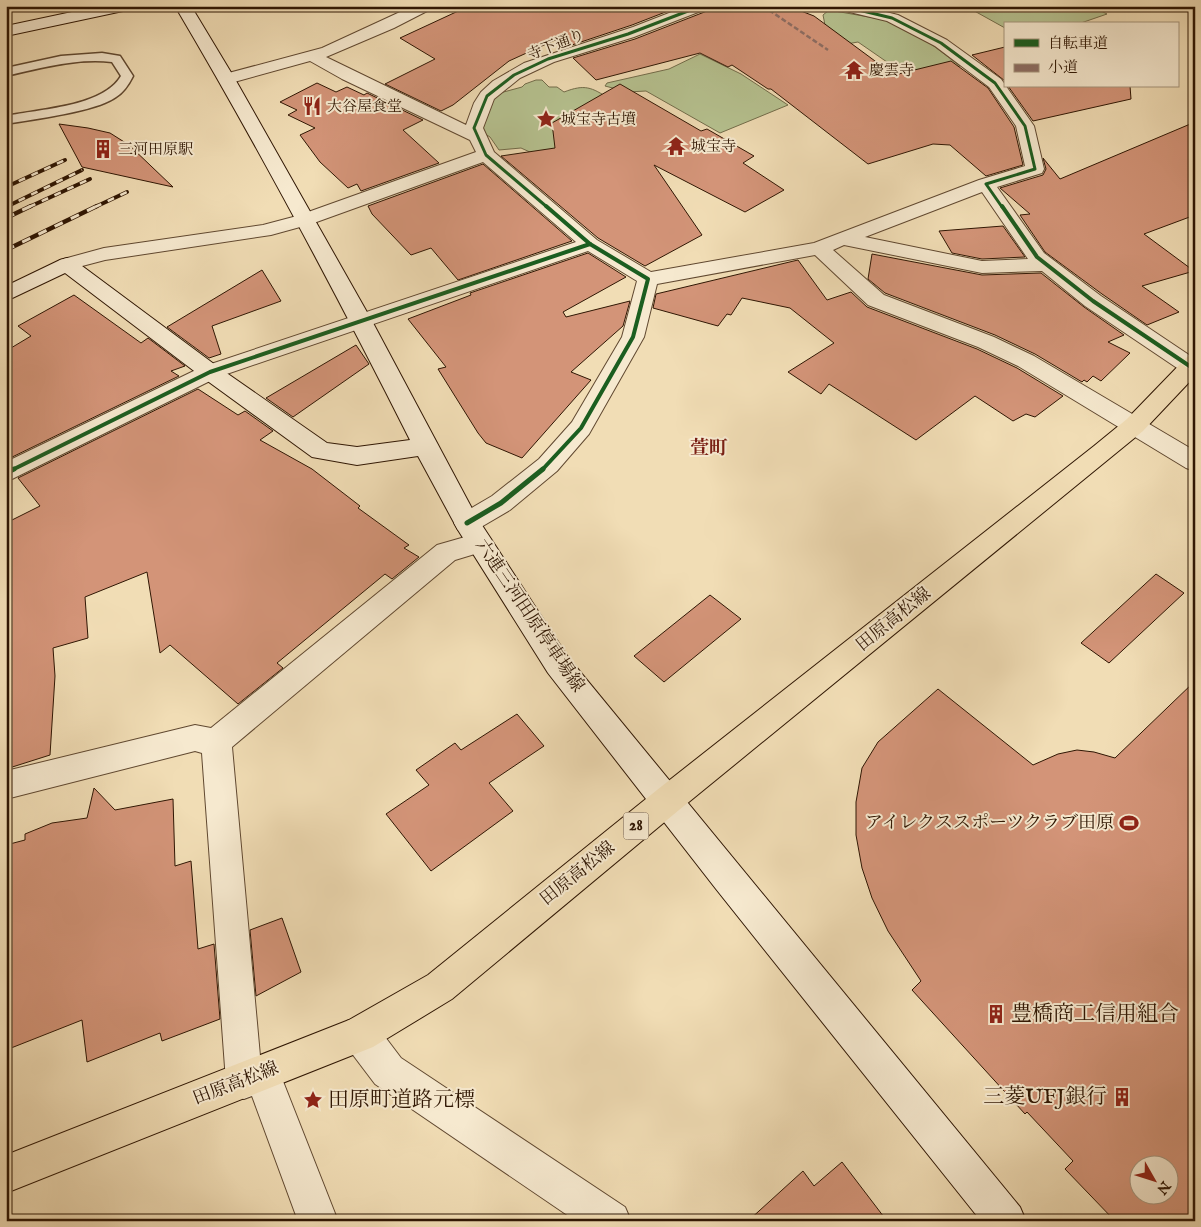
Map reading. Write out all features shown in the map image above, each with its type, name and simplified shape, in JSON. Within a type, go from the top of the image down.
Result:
[{"type":"main road","name":"田原高松線","points":[[6,1174],[253,1078],[360,1034],[440,987],[668,800],[1135,425],[1193,364]]},
{"type":"street","points":[[6,31],[123,6]]},
{"type":"street","name":"六連三河田原停車場線","points":[[183,6],[228,79],[361,321],[425,446],[473,533],[558,665],[1006,1221]]},
{"type":"street","points":[[228,79],[313,56],[388,25],[426,6]]},
{"type":"street","name":"寺下通り","points":[[486,155],[474,128],[486,98],[502,82],[536,64],[701,6]]},
{"type":"street","points":[[6,294],[66,264],[104,254],[264,231],[304,220],[486,155],[590,244],[648,280],[819,248],[986,184],[1035,169],[1025,126],[995,82],[942,44],[892,18],[842,6]]},
{"type":"street","points":[[313,56],[348,75],[478,137]]},
{"type":"street","points":[[986,184],[1037,257],[1093,301],[1193,364]]},
{"type":"street","points":[[842,239],[982,267],[1047,265]]},
{"type":"street","points":[[6,473],[210,372],[590,244]]},
{"type":"street","points":[[819,248],[876,300],[986,342],[1026,361],[1195,462]]},
{"type":"street","points":[[66,264],[210,372],[321,451],[357,456],[425,446]]},
{"type":"street","points":[[216,742],[446,552],[473,533],[502,503],[548,465],[581,428],[633,337],[648,280]]},
{"type":"street","points":[[6,785],[195,738],[216,742]]},
{"type":"street","points":[[216,742],[253,1078],[318,1221]]},
{"type":"street","points":[[360,1034],[388,1071],[611,1221]]},
{"type":"lane","points":[[6,72],[82,56],[100,56],[116,59],[127,76],[123,85],[109,96],[84,104],[7,120]]},
{"type":"green space","points":[[973,6],[1091,6],[1107,14],[1084,22],[1004,22],[1004,27],[969,8]]},
{"type":"green space","points":[[829,10],[886,20],[931,44],[960,66],[913,80],[858,42],[841,45],[825,25],[823,15]]},
{"type":"green space","points":[[700,54],[741,74],[788,105],[720,133],[646,91],[628,92],[605,86],[607,83],[669,69]]},
{"type":"green space","points":[[536,80],[542,80],[549,87],[557,87],[564,92],[577,88],[593,89],[610,99],[616,118],[541,157],[521,148],[499,150],[490,137],[482,132],[490,105],[500,93],[522,87]]},
{"type":"building","points":[[469,6],[681,6],[563,48],[555,40],[509,61],[453,105],[441,111],[385,84],[435,59],[400,38]]},
{"type":"building","points":[[711,6],[788,6],[814,16],[894,75],[951,61],[988,88],[1014,127],[1023,165],[986,176],[950,145],[933,144],[868,164],[771,89],[768,89],[732,65],[728,67],[700,53],[596,80],[573,58],[635,39],[707,11]]},
{"type":"building","points":[[1004,47],[1004,80],[972,55]]},
{"type":"building","points":[[317,83],[336,92],[347,87],[364,95],[367,93],[423,120],[403,130],[439,163],[361,191],[357,184],[348,188],[320,162],[300,135],[315,128],[288,115],[297,110],[280,102]]},
{"type":"building","points":[[620,84],[701,131],[707,129],[754,156],[743,163],[784,190],[745,212],[654,165],[702,235],[645,266],[598,238],[501,156],[555,148],[552,123]]},
{"type":"building","points":[[1009,88],[1130,88],[1131,99],[1033,121]]},
{"type":"building","points":[[1195,122],[1195,215],[1144,234],[1194,271],[1142,286],[1179,312],[1147,325],[1045,252],[1020,215],[1030,214],[1000,188],[1043,175],[1046,169],[1043,158],[1060,179]]},
{"type":"building","name":"三河田原駅","points":[[59,124],[110,133],[129,145],[173,187],[82,167]]},
{"type":"building","points":[[483,164],[572,241],[458,280],[431,248],[411,255],[372,214],[368,206]]},
{"type":"building","points":[[1003,226],[1025,257],[982,259],[952,253],[939,231]]},
{"type":"building","points":[[588,253],[626,277],[563,312],[566,317],[630,301],[623,326],[571,372],[591,380],[522,458],[486,443],[438,369],[446,367],[408,319],[471,295],[470,293]]},
{"type":"building","points":[[872,254],[982,275],[1041,273],[1084,307],[1124,335],[1108,342],[1130,353],[1101,381],[1093,376],[1087,382],[1084,380],[1082,382],[1035,354],[995,335],[885,293],[868,279]]},
{"type":"building","points":[[798,260],[827,300],[851,292],[867,307],[977,349],[1017,368],[1063,396],[1035,417],[1026,414],[1013,421],[975,396],[916,440],[829,384],[821,394],[788,372],[834,343],[790,308],[742,298],[731,315],[727,314],[718,326],[653,308],[656,294]]},
{"type":"building","points":[[262,270],[281,301],[212,326],[221,354],[209,358],[167,327]]},
{"type":"building","points":[[74,295],[141,343],[148,338],[185,366],[171,371],[179,376],[6,460],[6,351],[31,336],[18,326]]},
{"type":"building","points":[[356,345],[369,364],[293,417],[266,398]]},
{"type":"building","points":[[198,389],[238,415],[245,411],[273,431],[260,440],[312,469],[360,506],[358,508],[409,545],[404,548],[419,557],[392,579],[385,574],[277,663],[283,668],[238,704],[170,645],[160,653],[147,572],[85,597],[88,638],[53,648],[55,676],[50,755],[6,769],[6,523],[40,506],[18,478]]},
{"type":"building","points":[[1156,574],[1184,593],[1109,663],[1081,643]]},
{"type":"building","points":[[710,595],[741,619],[664,682],[634,656]]},
{"type":"building","points":[[1195,681],[1195,1221],[1115,1221],[1065,1169],[1073,1161],[1027,1112],[1025,1114],[912,990],[921,981],[888,931],[872,898],[862,868],[856,835],[856,802],[862,768],[878,742],[938,689],[1033,765],[1058,754],[1077,750],[1094,752],[1115,758]]},
{"type":"building","points":[[517,714],[544,746],[489,783],[513,811],[431,871],[386,814],[429,785],[416,770],[455,743],[461,750]]},
{"type":"building","points":[[94,788],[115,810],[173,799],[175,866],[191,861],[198,949],[214,944],[220,1019],[162,1041],[160,1033],[87,1062],[82,1020],[6,1050],[6,845],[25,840],[25,834],[52,823],[87,818]]},
{"type":"building","points":[[282,918],[301,972],[256,996],[250,930]]},
{"type":"building","points":[[842,1162],[887,1221],[748,1221],[803,1171],[814,1186]]},
{"type":"railway","points":[[6,187],[65,160]]},
{"type":"railway","points":[[6,207],[82,170]]},
{"type":"railway","points":[[29,207],[90,179]]},
{"type":"railway","points":[[95,207],[127,192]]},
{"type":"railway","points":[[6,218],[31,206]]},
{"type":"railway","points":[[6,250],[97,206]]},
{"type":"marked path","points":[[763,6],[828,50]]},
{"type":"cycle path","points":[[467,523],[501,503],[548,465],[581,428],[633,337],[648,279],[590,244],[486,155],[474,128],[483,103],[487,96],[499,85],[530,66],[639,30],[701,6]]},
{"type":"cycle path","points":[[842,6],[892,18],[941,43],[995,83],[1025,126],[1035,169],[986,184],[1037,257],[1093,301],[1191,367]]},
{"type":"cycle path","points":[[6,473],[210,372],[590,244]]},
{"type":"place","name":"慶雲寺","points":[[854,70]]},
{"type":"place","name":"大谷屋食堂","points":[[312,106]]},
{"type":"place","name":"城宝寺古墳","points":[[546,119]]},
{"type":"place","name":"城宝寺","points":[[676,146]]},
{"type":"place","name":"三河田原駅","points":[[103,149]]},
{"type":"place","name":"アイレクススポーツクラブ田原","points":[[1129,823]]},
{"type":"place","name":"豊橋商工信用組合","points":[[996,1014]]},
{"type":"place","name":"三菱UFJ銀行","points":[[1122,1097]]},
{"type":"place","name":"田原町道路元標","points":[[313,1100]]},
{"type":"district","name":"萱町","points":[[709,449]]}]
